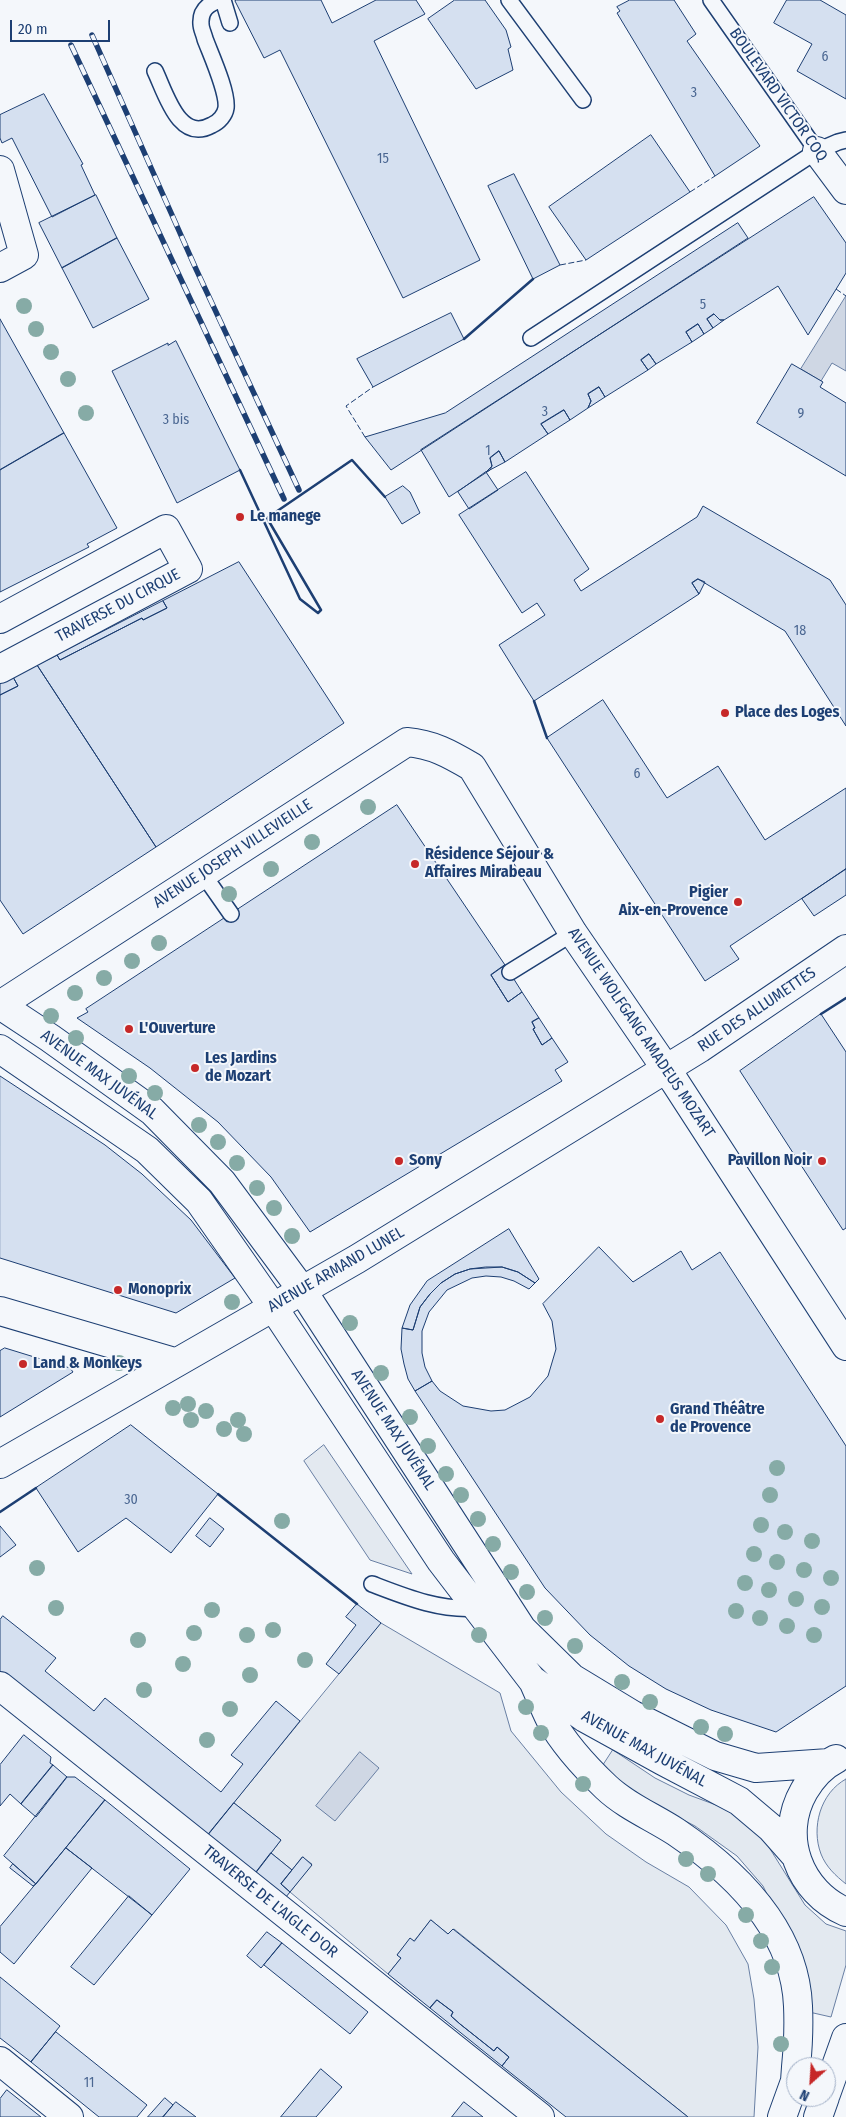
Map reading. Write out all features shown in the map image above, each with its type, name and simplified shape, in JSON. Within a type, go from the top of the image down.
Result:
[{"type":"street","name":"BOULEVARD VICTOR COQ","points":[[817,151],[846,190]]},
{"type":"street","points":[[0,170],[24,255],[0,268]]},
{"type":"street","name":"TRAVERSE DU CIRQUE","points":[[0,619],[166,529],[188,569],[0,669]]},
{"type":"street","name":"AVENUE JOSEPH VILLEVIEILLE","points":[[0,1005],[407,742],[425,743],[447,752],[472,767]]},
{"type":"street","name":"AVENUE WOLFGANG AMADEUS MOZART","points":[[472,767],[573,933],[667,1069],[846,1346]]},
{"type":"street","name":"RUE DES ALLUMETTES","points":[[667,1069],[846,949]]},
{"type":"street","name":"AVENUE MAX JUVÉNAL","points":[[0,1005],[50,1038],[152,1111],[222,1182],[302,1290],[522,1629],[572,1678],[633,1715],[715,1756],[756,1768],[837,1759]]},
{"type":"street","name":"AVENUE MAX JUVÉNAL","points":[[0,1049],[147,1150],[199,1201],[273,1307],[441,1561],[532,1680],[585,1718],[739,1801],[770,1828],[794,1854]]},
{"type":"street","name":"AVENUE ARMAND LUNEL","points":[[0,1464],[174,1362],[357,1259],[667,1069]]},
{"type":"street","points":[[0,1311],[174,1362]]},
{"type":"street","points":[[532,1680],[550,1720],[576,1755],[607,1788],[714,1859],[741,1885],[765,1914],[784,1947],[793,1974],[798,2005],[796,2057]]},
{"type":"street","name":"TRAVERSE DE L'AIGLE D'OR","points":[[0,1686],[540,2117]]},
{"type":"street","points":[[837,1759],[810,1781],[797,1803],[792,1828],[794,1854],[808,1883],[831,1905],[846,1912]]},
{"type":"street","points":[[836,2067],[846,2038]]},
{"type":"street","points":[[0,2061],[69,2117]]},
{"type":"lane","points":[[156,71],[177,118],[190,129],[205,129],[219,122],[226,109],[225,95],[201,25],[202,12],[209,4],[222,0],[230,23]]},
{"type":"lane","points":[[509,0],[583,100]]},
{"type":"lane","name":"BOULEVARD VICTOR COQ","points":[[711,0],[817,151]]},
{"type":"lane","points":[[531,338],[817,151],[846,140]]},
{"type":"lane","points":[[203,874],[231,914]]},
{"type":"lane","points":[[510,972],[573,933]]},
{"type":"lane","points":[[372,1584],[415,1600],[443,1607],[477,1608]]},
{"type":"shaded area","points":[[846,296],[846,371],[832,363],[821,381],[801,369]]},
{"type":"shaded area","points":[[324,1445],[412,1574],[370,1560],[304,1461]]},
{"type":"shaded area","points":[[381,1623],[500,1693],[511,1731],[561,1792],[606,1834],[646,1862],[689,1887],[726,1925],[748,1964],[754,1999],[758,2047],[754,2117],[688,2117],[454,1929],[448,1934],[431,1920],[414,1941],[410,1939],[397,1955],[401,1958],[388,1974],[290,1892],[312,1864],[302,1857],[292,1870],[271,1853],[281,1840],[234,1803]]},
{"type":"shaded area","points":[[613,1750],[655,1778],[689,1795],[727,1809],[757,1828],[805,1905],[826,1924],[846,1931],[846,1965],[831,2017],[809,2012],[786,1933],[763,1886],[737,1856],[695,1826],[637,1796],[602,1767]]},
{"type":"shaded area","points":[[360,1752],[379,1768],[335,1821],[316,1806]]},
{"type":"shaded area","points":[[846,1779],[846,1884],[832,1871],[823,1859],[817,1833],[820,1812],[824,1802],[837,1785]]},
{"type":"building","points":[[321,0],[332,23],[376,0],[416,0],[425,14],[374,41],[480,260],[403,298],[280,50],[264,58],[235,1]]},
{"type":"building","points":[[455,0],[485,0],[506,30],[511,47],[508,49],[513,70],[476,89],[428,19]]},
{"type":"building","points":[[630,0],[674,0],[696,34],[687,41],[760,146],[715,176],[617,13],[620,11],[617,7]]},
{"type":"building","points":[[787,0],[820,0],[846,15],[846,99],[797,71],[812,44],[774,23]]},
{"type":"building","points":[[44,94],[83,164],[81,165],[95,195],[52,217],[12,138],[2,143],[0,138],[0,115]]},
{"type":"building","points":[[651,135],[690,192],[586,260],[549,207]]},
{"type":"building","points":[[514,174],[560,265],[533,279],[488,186]]},
{"type":"building","points":[[96,195],[117,238],[62,268],[39,223]]},
{"type":"building","points":[[814,197],[846,243],[846,273],[808,335],[778,286],[724,320],[720,320],[714,314],[707,319],[713,328],[704,334],[698,324],[686,332],[692,342],[656,364],[649,354],[641,360],[648,370],[605,397],[599,387],[588,394],[591,401],[588,408],[570,420],[564,410],[541,424],[548,434],[505,462],[499,451],[490,458],[492,466],[490,470],[449,497],[421,450]]},
{"type":"building","points":[[738,223],[748,238],[391,470],[365,437],[445,413]]},
{"type":"building","points":[[117,238],[149,299],[93,328],[62,268]]},
{"type":"building","points":[[451,313],[464,339],[373,387],[357,359]]},
{"type":"building","points":[[714,314],[720,320],[724,320],[713,328],[707,319]]},
{"type":"building","points":[[0,319],[64,433],[0,470]]},
{"type":"building","points":[[698,324],[704,334],[692,342],[686,332]]},
{"type":"building","points":[[176,341],[240,470],[177,503],[112,371],[168,343],[168,345]]},
{"type":"building","points":[[649,354],[656,364],[648,370],[641,360]]},
{"type":"building","points":[[792,364],[823,382],[820,387],[846,403],[846,476],[757,423]]},
{"type":"building","points":[[599,387],[605,397],[588,408],[591,401],[588,394]]},
{"type":"building","points":[[564,410],[570,420],[548,434],[541,424]]},
{"type":"building","points":[[64,433],[117,528],[87,544],[89,547],[0,592],[0,470]]},
{"type":"building","points":[[499,451],[505,462],[486,472],[492,466],[490,458]]},
{"type":"building","points":[[486,472],[498,490],[469,509],[458,492]]},
{"type":"building","points":[[526,472],[589,569],[574,580],[581,591],[697,517],[703,506],[830,580],[846,605],[846,726],[785,631],[698,579],[692,583],[699,594],[534,701],[499,645],[545,615],[537,603],[522,613],[459,515]]},
{"type":"building","points":[[403,486],[410,492],[420,513],[402,524],[385,497]]},
{"type":"building","points":[[239,562],[344,723],[156,847],[37,665],[57,655],[60,660],[142,618],[143,620],[167,608],[163,601]]},
{"type":"building","points":[[698,579],[705,582],[699,594],[692,583]]},
{"type":"building","points":[[163,601],[167,608],[143,620],[142,618],[60,660],[57,655]]},
{"type":"building","points":[[37,665],[156,847],[23,934],[0,900],[0,695],[18,686],[13,677]]},
{"type":"building","points":[[13,677],[18,686],[0,695],[0,684]]},
{"type":"building","points":[[603,700],[667,798],[718,766],[765,840],[846,788],[846,869],[730,946],[739,959],[705,981],[547,738]]},
{"type":"building","name":"Les Jardins de Mozart","points":[[397,805],[505,965],[491,975],[508,1002],[522,992],[539,1018],[532,1022],[535,1028],[533,1029],[542,1045],[552,1038],[568,1062],[555,1070],[562,1081],[310,1232],[271,1177],[218,1122],[150,1068],[77,1018],[88,1012],[86,1009]]},
{"type":"building","points":[[846,869],[846,895],[814,916],[802,899]]},
{"type":"building","points":[[505,965],[522,992],[508,1002],[491,975]]},
{"type":"building","name":"Pavillon Noir","points":[[821,1014],[846,1052],[846,1228],[843,1230],[740,1071]]},
{"type":"building","points":[[539,1018],[552,1038],[542,1045],[533,1029],[535,1028],[532,1022]]},
{"type":"building","points":[[0,1076],[105,1145],[142,1174],[191,1220],[235,1278],[176,1313],[0,1258]]},
{"type":"building","points":[[509,1229],[539,1279],[535,1283],[518,1272],[502,1267],[470,1269],[455,1274],[441,1283],[420,1307],[413,1330],[402,1328],[410,1305],[427,1281]]},
{"type":"building","points":[[599,1247],[633,1282],[681,1251],[692,1270],[720,1252],[846,1446],[846,1686],[776,1732],[711,1710],[666,1689],[629,1666],[590,1635],[545,1588],[415,1391],[432,1381],[440,1391],[463,1406],[491,1411],[505,1410],[530,1397],[548,1376],[556,1349],[552,1321],[543,1304]]},
{"type":"building","points":[[502,1267],[518,1272],[535,1283],[529,1289],[501,1277],[486,1276],[472,1278],[447,1290],[429,1312],[422,1331],[422,1353],[425,1367],[432,1381],[415,1391],[408,1379],[404,1364],[401,1349],[402,1328],[413,1330],[420,1307],[441,1283],[455,1274],[470,1269]]},
{"type":"building","points":[[5,1348],[70,1368],[73,1372],[0,1417],[0,1351]]},
{"type":"building","points":[[131,1425],[218,1494],[171,1553],[126,1518],[78,1552],[36,1488]]},
{"type":"building","points":[[210,1518],[224,1529],[210,1547],[196,1536]]},
{"type":"building","points":[[0,1526],[16,1545],[0,1557]]},
{"type":"building","points":[[357,1604],[381,1623],[339,1674],[326,1664],[356,1625],[346,1617]]},
{"type":"building","points":[[3,1616],[56,1658],[45,1671],[94,1711],[105,1698],[221,1792],[243,1764],[231,1755],[276,1701],[300,1721],[203,1841],[0,1676],[0,1620]]},
{"type":"building","points":[[24,1735],[51,1757],[50,1763],[53,1765],[21,1804],[10,1794],[0,1806],[0,1765]]},
{"type":"building","points":[[53,1765],[67,1777],[36,1817],[21,1804]]},
{"type":"building","points":[[67,1777],[75,1777],[105,1800],[36,1884],[4,1856]]},
{"type":"building","points":[[105,1800],[190,1869],[152,1915],[66,1848]]},
{"type":"building","points":[[234,1803],[281,1840],[251,1879],[203,1841]]},
{"type":"building","points":[[66,1848],[92,1868],[14,1964],[0,1952],[0,1927]]},
{"type":"building","points":[[271,1853],[292,1870],[281,1884],[290,1892],[281,1903],[251,1879]]},
{"type":"building","points":[[303,1857],[312,1865],[290,1892],[281,1884]]},
{"type":"building","points":[[13,1864],[36,1884],[33,1886],[10,1868]]},
{"type":"building","points":[[129,1896],[152,1915],[94,1985],[71,1967]]},
{"type":"building","points":[[431,1920],[448,1934],[453,1929],[688,2117],[566,2117],[502,2066],[509,2057],[497,2047],[494,2051],[451,2016],[453,2012],[437,2000],[430,2008],[388,1974],[401,1958],[397,1955],[410,1938],[414,1941]]},
{"type":"building","points":[[267,1932],[282,1943],[261,1968],[247,1956]]},
{"type":"building","points":[[282,1943],[368,2012],[350,2034],[264,1965]]},
{"type":"building","points":[[0,1977],[60,2026],[31,2062],[0,2038]]},
{"type":"building","points":[[437,2000],[453,2012],[451,2016],[494,2051],[497,2047],[509,2057],[502,2066],[430,2008]]},
{"type":"building","points":[[56,2032],[147,2105],[137,2117],[99,2117],[31,2062]]},
{"type":"building","points":[[321,2069],[342,2087],[316,2117],[281,2117]]},
{"type":"building","points":[[7,2090],[41,2117],[0,2117],[0,2099]]},
{"type":"building","points":[[165,2098],[173,2105],[163,2117],[148,2117]]},
{"type":"building","points":[[176,2102],[196,2117],[163,2117]]},
{"type":"building","points":[[464,2102],[483,2117],[452,2117]]},
{"type":"railway","points":[[92,35],[196,269],[299,490]]},
{"type":"railway","points":[[71,45],[284,499]]},
{"type":"fence","points":[[690,192],[715,176]]},
{"type":"fence","points":[[560,265],[586,260]]},
{"type":"fence","points":[[836,289],[846,296]]},
{"type":"fence","points":[[365,437],[346,406],[373,387]]},
{"type":"wall","points":[[464,339],[533,279]]},
{"type":"wall","points":[[240,470],[300,599],[318,613],[321,610],[267,518],[352,460],[385,497]]},
{"type":"wall","points":[[534,701],[547,738]]},
{"type":"wall","points":[[821,1014],[846,998]]},
{"type":"wall","points":[[0,1512],[36,1488]]},
{"type":"wall","points":[[218,1494],[357,1604]]},
{"type":"place","name":"Le manege","points":[[240,517]]},
{"type":"place","name":"Place des Loges","points":[[725,713]]},
{"type":"place","name":"Résidence Séjour & Affaires Mirabeau","points":[[415,864]]},
{"type":"place","name":"Pigier Aix-en-Provence","points":[[738,902]]},
{"type":"place","name":"L'Ouverture","points":[[129,1029]]},
{"type":"place","name":"Les Jardins de Mozart","points":[[195,1068]]},
{"type":"place","name":"Sony","points":[[399,1161]]},
{"type":"place","name":"Pavillon Noir","points":[[822,1161]]},
{"type":"place","name":"Monoprix","points":[[118,1290]]},
{"type":"place","name":"Land & Monkeys","points":[[23,1364]]},
{"type":"place","name":"Grand Théâtre de Provence","points":[[660,1419]]}]
